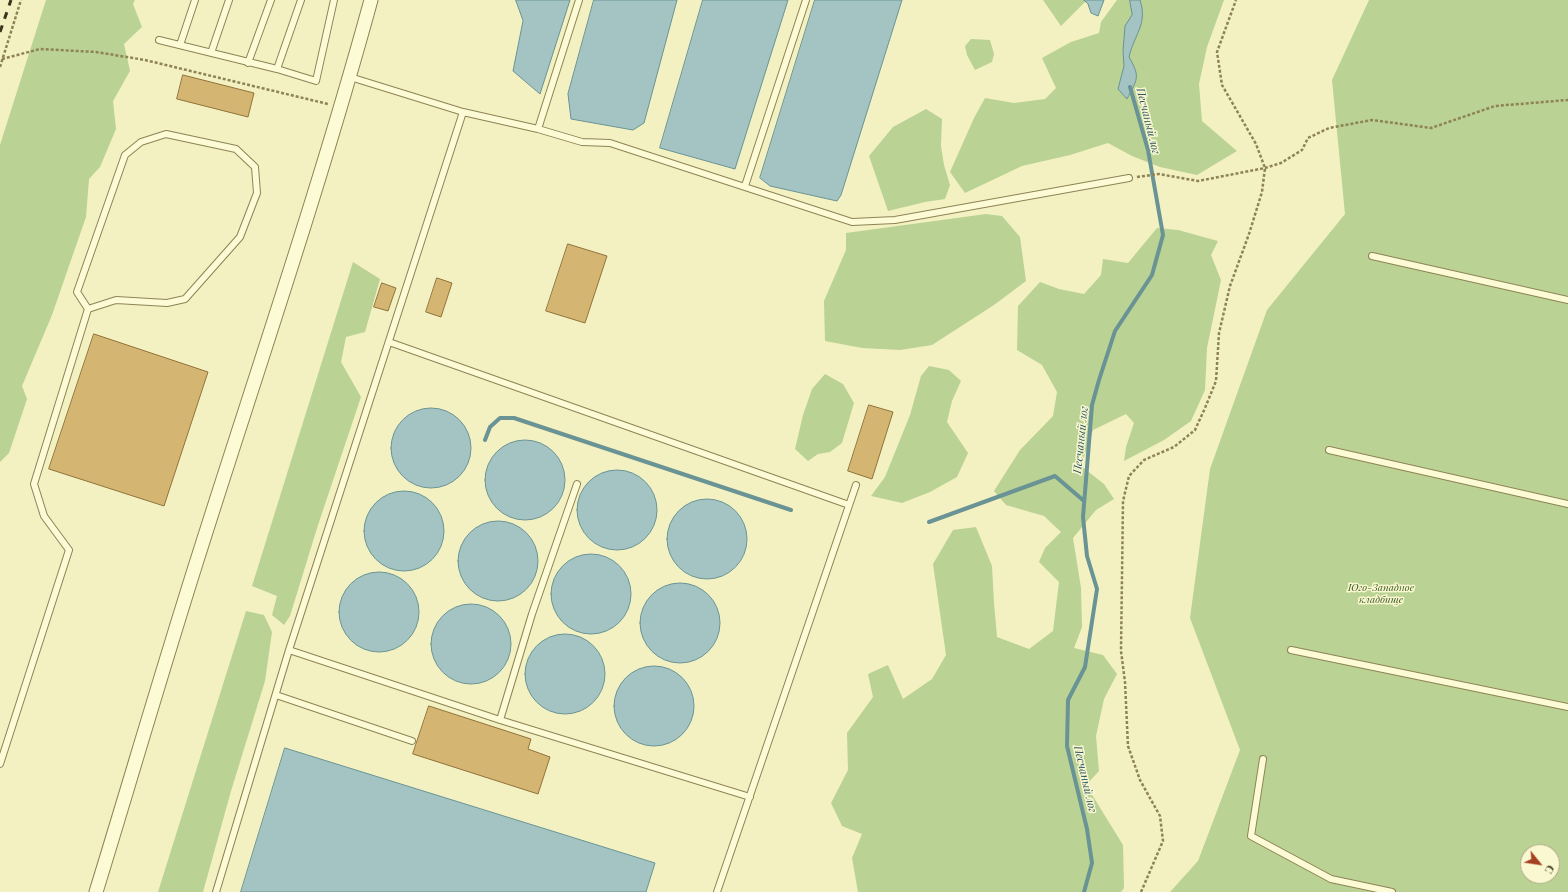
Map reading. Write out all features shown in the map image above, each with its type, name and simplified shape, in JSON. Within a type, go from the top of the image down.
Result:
[{"type":"street","points":[[96,892],[200,551],[275,319],[341,107],[371,0]]},
{"type":"lane","points":[[180,45],[195,0]]},
{"type":"lane","points":[[211,53],[228,0]]},
{"type":"lane","points":[[248,63],[271,0]]},
{"type":"lane","points":[[277,69],[301,0]]},
{"type":"lane","points":[[159,40],[277,69],[316,81],[334,0]]},
{"type":"lane","points":[[538,129],[579,0]]},
{"type":"lane","points":[[745,186],[806,0]]},
{"type":"lane","points":[[350,76],[463,112],[538,129],[582,142],[610,143],[852,222],[895,220],[1129,178]]},
{"type":"lane","points":[[216,892],[289,650],[463,112]]},
{"type":"lane","points":[[166,134],[236,150],[255,167],[257,193],[240,237],[185,299],[168,303],[116,300],[88,309],[77,292],[125,155],[141,142],[166,134]]},
{"type":"lane","points":[[1372,256],[1568,300]]},
{"type":"lane","points":[[0,764],[69,550],[44,516],[34,484],[88,309]]},
{"type":"lane","points":[[389,342],[850,505]]},
{"type":"lane","points":[[1329,450],[1568,504]]},
{"type":"lane","points":[[500,720],[532,614],[577,484]]},
{"type":"lane","points":[[717,892],[856,485]]},
{"type":"lane","points":[[289,650],[500,720],[750,797]]},
{"type":"lane","points":[[1291,650],[1568,707]]},
{"type":"lane","points":[[276,695],[412,741]]},
{"type":"lane","points":[[1263,759],[1251,836],[1331,879],[1392,892]]},
{"type":"path","points":[[0,67],[21,0]]},
{"type":"path","points":[[1141,892],[1163,840],[1160,816],[1140,780],[1128,746],[1125,682],[1121,651],[1123,501],[1129,476],[1144,460],[1174,448],[1195,430],[1205,408],[1216,381],[1219,333],[1230,286],[1249,234],[1262,192],[1265,168],[1256,144],[1222,85],[1217,52],[1236,0]]},
{"type":"path","points":[[2,60],[40,49],[96,52],[145,60],[260,89],[341,107]]},
{"type":"path","points":[[1129,178],[1159,174],[1198,181],[1265,168],[1287,159],[1302,150],[1308,138],[1329,128],[1372,120],[1431,128],[1495,106],[1568,100]]},
{"type":"green space","points":[[46,0],[135,0],[133,4],[142,27],[124,44],[130,71],[113,101],[116,129],[100,167],[89,179],[86,217],[52,315],[22,386],[27,399],[9,453],[0,462],[0,145]]},
{"type":"green space","points":[[1043,0],[1087,0],[1061,26]]},
{"type":"green space","points":[[1117,0],[1224,0],[1207,47],[1199,84],[1202,121],[1237,151],[1197,175],[1160,167],[1132,156],[1108,143],[1070,155],[1022,166],[965,193],[950,172],[974,118],[985,98],[1014,103],[1045,99],[1056,88],[1042,58],[1071,42],[1099,33],[1101,22]]},
{"type":"green space","name":"Юго-Западное кладбище","points":[[1369,0],[1568,0],[1568,892],[1170,892],[1198,861],[1240,750],[1190,618],[1210,469],[1267,310],[1345,214],[1332,80]]},
{"type":"green space","points":[[971,39],[990,40],[994,54],[992,62],[975,70],[967,55],[965,46]]},
{"type":"green space","points":[[926,109],[942,119],[941,146],[944,165],[950,185],[945,199],[888,211],[869,156],[893,127]]},
{"type":"green space","points":[[986,214],[1002,216],[1020,237],[1026,281],[994,305],[932,345],[900,350],[862,348],[825,341],[824,301],[846,250],[846,233]]},
{"type":"green space","points":[[1157,228],[1178,230],[1218,241],[1211,255],[1221,280],[1207,348],[1205,390],[1191,421],[1164,440],[1124,461],[1126,447],[1134,423],[1126,414],[1093,430],[1081,466],[1104,484],[1114,499],[1096,510],[1073,538],[1081,588],[1082,627],[1074,648],[1103,655],[1117,674],[1104,699],[1096,736],[1099,771],[1086,785],[1123,845],[1124,888],[1121,892],[858,892],[852,858],[862,834],[842,826],[831,803],[848,770],[847,733],[873,697],[868,674],[888,665],[903,699],[932,679],[946,655],[933,564],[953,530],[976,527],[992,566],[997,637],[1029,649],[1053,631],[1059,582],[1039,562],[1045,548],[1061,532],[1044,516],[1006,505],[994,491],[1020,450],[1053,416],[1057,392],[1042,365],[1017,350],[1018,306],[1040,282],[1059,289],[1084,294],[1101,275],[1103,259],[1128,263]]},
{"type":"green space","points":[[353,262],[380,279],[365,332],[346,337],[341,362],[361,397],[318,525],[290,616],[284,625],[272,615],[277,596],[252,586]]},
{"type":"green space","points":[[929,366],[949,370],[961,381],[952,401],[947,422],[968,453],[957,477],[930,492],[902,503],[871,496],[885,477],[910,415],[921,376]]},
{"type":"green space","points":[[825,374],[843,384],[854,403],[842,443],[830,452],[818,454],[808,461],[795,449],[803,415],[812,389]]},
{"type":"green space","points":[[246,611],[264,615],[272,632],[265,681],[231,791],[203,892],[158,892]]},
{"type":"water","points":[[516,0],[570,0],[540,94],[513,71],[523,21]]},
{"type":"water","points":[[594,0],[677,0],[644,123],[633,130],[571,119],[568,94]]},
{"type":"water","points":[[703,0],[788,0],[735,169],[660,148]]},
{"type":"water","points":[[815,0],[902,0],[841,195],[837,201],[770,186],[760,178]]},
{"type":"water","points":[[1084,0],[1104,0],[1098,16],[1091,13],[1088,4]]},
{"type":"water","points":[[1130,0],[1140,0],[1142,16],[1129,57],[1135,70],[1136,78],[1127,99],[1118,89],[1124,66],[1123,51],[1125,26],[1132,15]]},
{"type":"water","points":[[431,408],[446,411],[459,420],[468,433],[471,448],[468,463],[459,476],[446,485],[431,488],[416,485],[403,476],[394,463],[391,448],[394,433],[403,420],[416,411]]},
{"type":"water","points":[[525,440],[540,443],[553,452],[562,465],[565,480],[562,495],[553,508],[540,517],[525,520],[510,517],[497,508],[488,495],[485,480],[488,465],[497,452],[510,443]]},
{"type":"water","points":[[617,470],[632,473],[645,482],[654,495],[657,510],[654,525],[645,538],[632,547],[617,550],[602,547],[589,538],[580,525],[577,510],[580,495],[589,482],[602,473]]},
{"type":"water","points":[[404,491],[419,494],[432,503],[441,516],[444,531],[441,546],[432,559],[419,568],[404,571],[389,568],[376,559],[367,546],[364,531],[367,516],[376,503],[389,494]]},
{"type":"water","points":[[707,499],[722,502],[735,511],[744,524],[747,539],[744,554],[735,567],[722,576],[707,579],[692,576],[679,567],[670,554],[667,539],[670,524],[679,511],[692,502]]},
{"type":"water","points":[[498,521],[513,524],[526,533],[535,546],[538,561],[535,576],[526,589],[513,598],[498,601],[483,598],[470,589],[461,576],[458,561],[461,546],[470,533],[483,524]]},
{"type":"water","points":[[591,554],[606,557],[619,566],[628,579],[631,594],[628,609],[619,622],[606,631],[591,634],[576,631],[563,622],[554,609],[551,594],[554,579],[563,566],[576,557]]},
{"type":"water","points":[[379,572],[394,575],[407,584],[416,597],[419,612],[416,627],[407,640],[394,649],[379,652],[364,649],[351,640],[342,627],[339,612],[342,597],[351,584],[364,575]]},
{"type":"water","points":[[680,583],[695,586],[708,595],[717,608],[720,623],[717,638],[708,651],[695,660],[680,663],[665,660],[652,651],[643,638],[640,623],[643,608],[652,595],[665,586]]},
{"type":"water","points":[[471,604],[486,607],[499,616],[508,629],[511,644],[508,659],[499,672],[486,681],[471,684],[456,681],[443,672],[434,659],[431,644],[434,629],[443,616],[456,607]]},
{"type":"water","points":[[565,634],[580,637],[593,646],[602,659],[605,674],[602,689],[593,702],[580,711],[565,714],[550,711],[537,702],[528,689],[525,674],[528,659],[537,646],[550,637]]},
{"type":"water","points":[[654,666],[669,669],[682,678],[691,691],[694,706],[691,721],[682,734],[669,743],[654,746],[639,743],[626,734],[617,721],[614,706],[617,691],[626,678],[639,669]]},
{"type":"water","points":[[285,748],[655,863],[646,892],[241,892]]},
{"type":"building","points":[[183,75],[254,93],[248,117],[177,99]]},
{"type":"building","points":[[568,244],[607,256],[585,323],[546,311]]},
{"type":"building","points":[[437,278],[452,283],[441,317],[426,312]]},
{"type":"building","points":[[382,283],[396,288],[388,311],[374,307]]},
{"type":"building","points":[[94,334],[208,372],[164,506],[49,469]]},
{"type":"building","points":[[869,405],[893,412],[872,479],[848,471]]},
{"type":"building","points":[[429,706],[531,739],[528,749],[550,757],[538,794],[413,754]]},
{"type":"waterway","name":"Песчаный лог","points":[[1084,892],[1092,863],[1087,829],[1067,746],[1068,700],[1085,667],[1097,589],[1087,556],[1083,517],[1092,405],[1115,331],[1152,275],[1163,235],[1148,150],[1130,87]]},
{"type":"waterway","points":[[485,440],[490,427],[500,418],[514,418],[791,510]]},
{"type":"waterway","points":[[929,522],[1055,476],[1084,501]]},
{"type":"railway","points":[[0,32],[11,0]]}]
